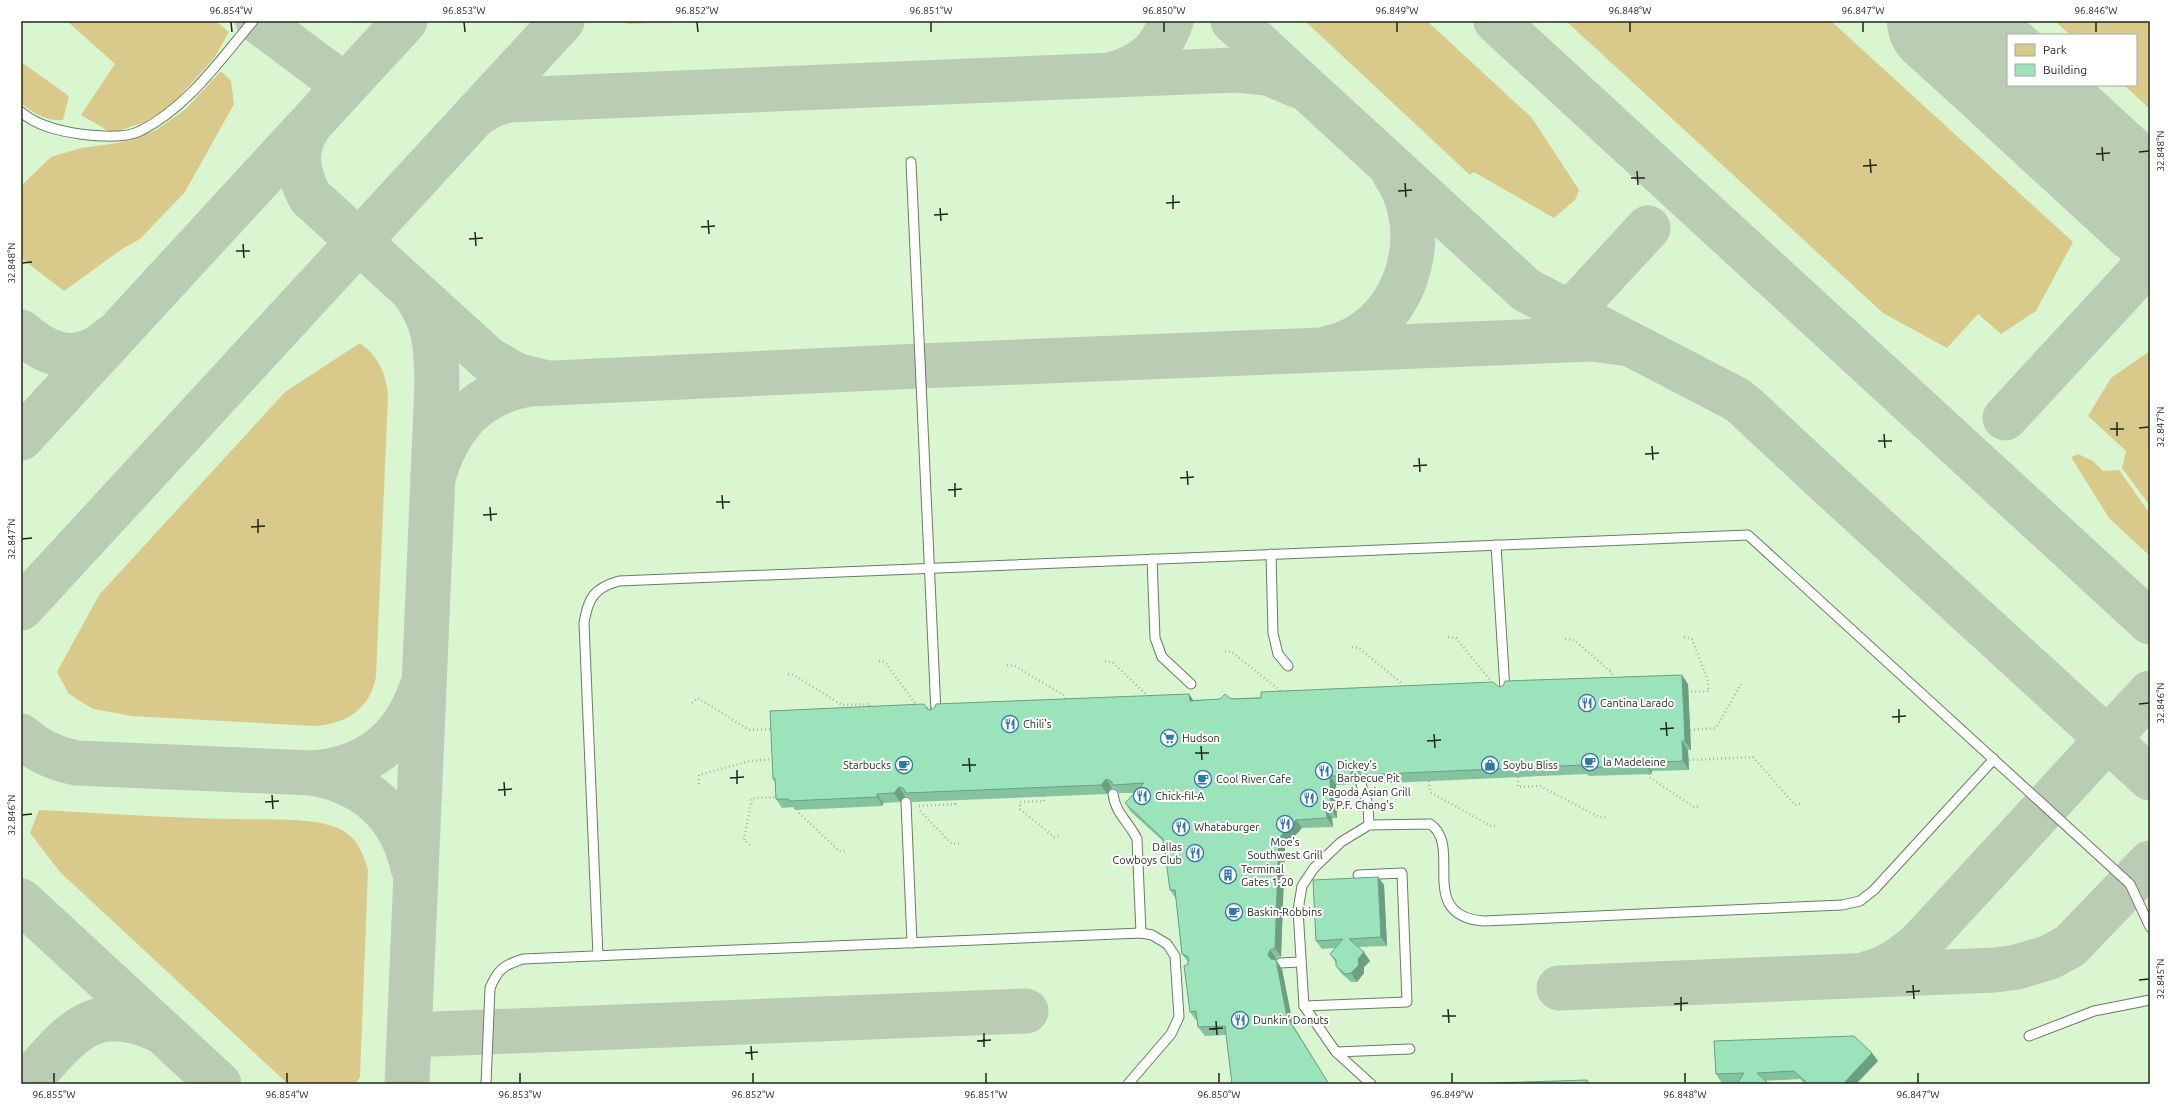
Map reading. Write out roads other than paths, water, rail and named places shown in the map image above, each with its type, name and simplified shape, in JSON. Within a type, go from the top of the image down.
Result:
[{"type":"lane","points":[[21,112],[27,117],[57,131],[104,137],[139,132],[166,116],[190,96],[253,21]]},
{"type":"lane","points":[[911,162],[928,568],[939,710]]},
{"type":"lane","points":[[598,956],[584,623],[586,607],[594,594],[604,585],[619,581],[1748,535],[2130,884],[2150,927]]},
{"type":"lane","points":[[1496,545],[1505,690]]},
{"type":"lane","points":[[1271,554],[1273,633],[1278,654],[1288,666]]},
{"type":"lane","points":[[1152,559],[1155,638],[1162,657],[1192,684]]},
{"type":"lane","points":[[1371,1084],[1336,1052],[1304,1006],[1300,962],[1298,910],[1302,886],[1314,868],[1341,842],[1369,825],[1430,824],[1437,829],[1442,844],[1444,884],[1447,898],[1455,912],[1469,920],[1484,921],[1842,905],[1860,901],[1874,890],[1994,759]]},
{"type":"lane","points":[[1361,784],[1368,805],[1369,825]]},
{"type":"lane","points":[[1113,794],[1114,804],[1118,814],[1131,826],[1137,839],[1141,932]]},
{"type":"lane","points":[[906,802],[912,943]]},
{"type":"lane","points":[[1304,1006],[1407,1002],[1402,873],[1358,875]]},
{"type":"lane","points":[[486,1084],[490,988],[496,975],[507,965],[523,959],[1141,932],[1152,935],[1167,944],[1175,956],[1179,971],[1179,1017],[1171,1034],[1128,1084]]},
{"type":"lane","points":[[1280,963],[1300,962]]},
{"type":"lane","points":[[2030,1036],[2094,1012],[2150,1000]]},
{"type":"lane","points":[[1336,1052],[1410,1049]]},
{"type":"place","name":"Cantina Larado","points":[[1587,703]]},
{"type":"place","name":"Chili’s","points":[[1010,724]]},
{"type":"place","name":"Hudson","points":[[1169,738]]},
{"type":"place","name":"la Madeleine","points":[[1590,762]]},
{"type":"place","name":"Starbucks","points":[[904,765]]},
{"type":"place","name":"Soybu Bliss","points":[[1490,765]]},
{"type":"place","name":"Dickey’s Barbecue Pit","points":[[1324,771]]},
{"type":"place","name":"Cool River Cafe","points":[[1203,779]]},
{"type":"place","name":"Chick-fil-A","points":[[1142,796]]},
{"type":"place","name":"Pagoda Asian Grill by P.F. Chang's","points":[[1309,798]]},
{"type":"place","name":"Moe’s Southwest Grill","points":[[1285,824]]},
{"type":"place","name":"Whataburger","points":[[1181,827]]},
{"type":"place","name":"Dallas Cowboys Club","points":[[1195,853]]},
{"type":"place","name":"Terminal Gates 1-20","points":[[1228,875]]},
{"type":"place","name":"Baskin-Robbins","points":[[1234,912]]},
{"type":"place","name":"Dunkin’ Donuts","points":[[1240,1020]]}]
